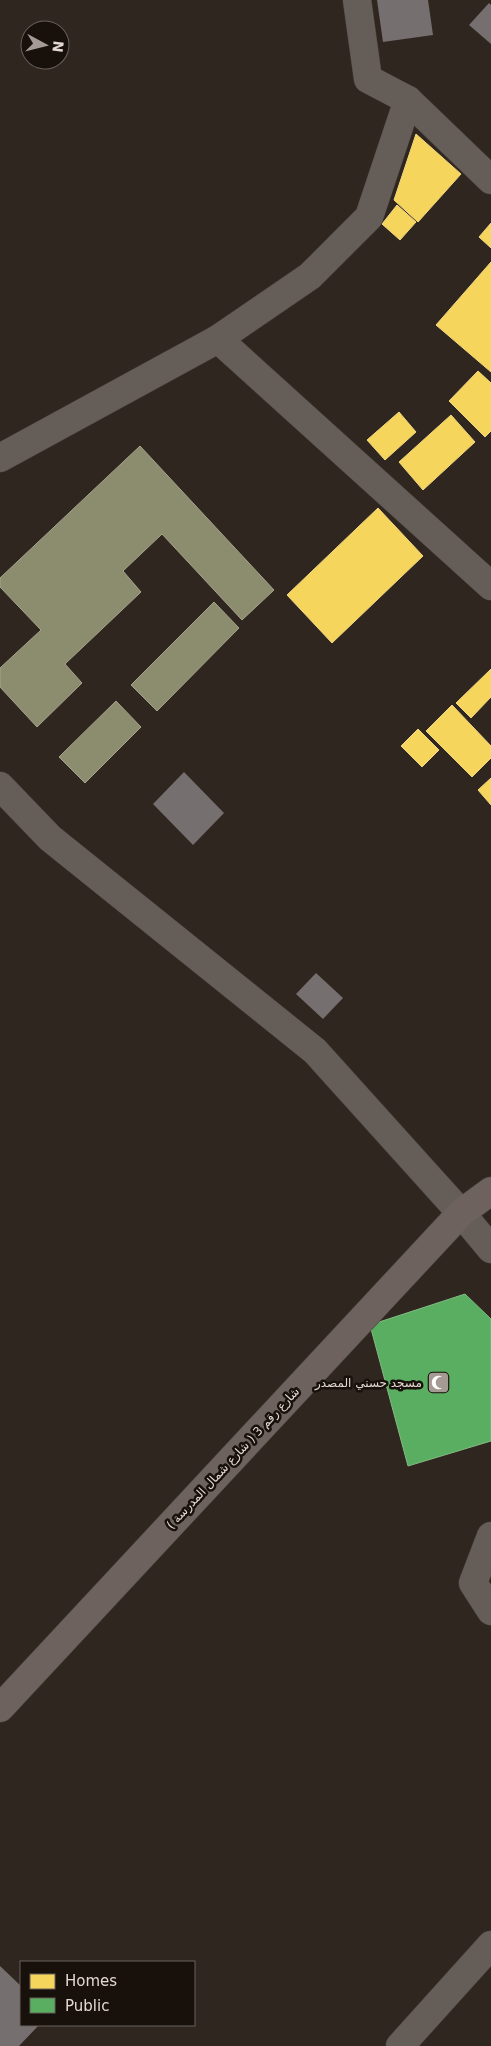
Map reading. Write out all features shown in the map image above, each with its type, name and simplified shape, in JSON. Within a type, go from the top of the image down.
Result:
[{"type":"street","points":[[357,0],[368,79],[408,100],[491,180]]},
{"type":"street","points":[[0,458],[218,339],[310,276],[370,217],[408,100]]},
{"type":"street","points":[[218,339],[491,586]]},
{"type":"street","points":[[0,786],[50,838],[315,1050],[462,1213],[491,1249]]},
{"type":"street","name":"شارع رقم 3 ( شارع شمال المدرسة )","points":[[0,1708],[462,1213],[491,1191]]},
{"type":"street","points":[[491,1536],[473,1583],[491,1611]]},
{"type":"street","points":[[400,2046],[491,1945]]},
{"type":"building: Homes","points":[[416,134],[461,174],[418,222],[394,200]]},
{"type":"building: Homes","points":[[397,205],[416,222],[400,240],[382,224]]},
{"type":"building: Homes","points":[[491,223],[491,248],[479,237]]},
{"type":"building: Homes","points":[[491,262],[491,372],[436,325]]},
{"type":"building: Homes","points":[[478,371],[491,383],[491,431],[485,437],[449,401]]},
{"type":"building: Homes","points":[[399,412],[416,432],[385,460],[367,440]]},
{"type":"building: Homes","points":[[451,415],[475,442],[423,490],[399,462]]},
{"type":"building: Homes","points":[[378,508],[423,556],[332,643],[287,595]]},
{"type":"building: Homes","points":[[491,669],[491,697],[471,718],[456,703]]},
{"type":"building: Homes","points":[[452,705],[491,746],[491,758],[472,777],[426,731]]},
{"type":"building: Homes","points":[[418,729],[439,750],[422,767],[401,746]]},
{"type":"building: Homes","points":[[491,778],[491,805],[478,790]]},
{"type":"building: Public","name":"مسجد حسني المصدر","points":[[465,1294],[491,1319],[491,1441],[408,1466],[370,1325]]},
{"type":"building: Industry","points":[[140,446],[274,590],[242,620],[162,534],[123,571],[141,592],[65,664],[82,683],[37,727],[0,687],[0,668],[41,630],[0,587],[0,578]]},
{"type":"building: Industry","points":[[214,602],[239,628],[157,711],[131,685]]},
{"type":"building: Industry","points":[[116,701],[141,727],[85,783],[59,757]]},
{"type":"building: Other","points":[[377,0],[428,0],[433,35],[383,42]]},
{"type":"building: Other","points":[[489,3],[491,5],[491,44],[469,25]]},
{"type":"building: Other","points":[[184,772],[224,813],[193,845],[153,804]]},
{"type":"building: Other","points":[[316,973],[343,998],[323,1019],[296,994]]},
{"type":"building: Other","points":[[0,1966],[20,1985],[20,2026],[38,2026],[19,2046],[0,2046]]},
{"type":"place","name":"مسجد حسني المصدر","points":[[438,1383]]}]
